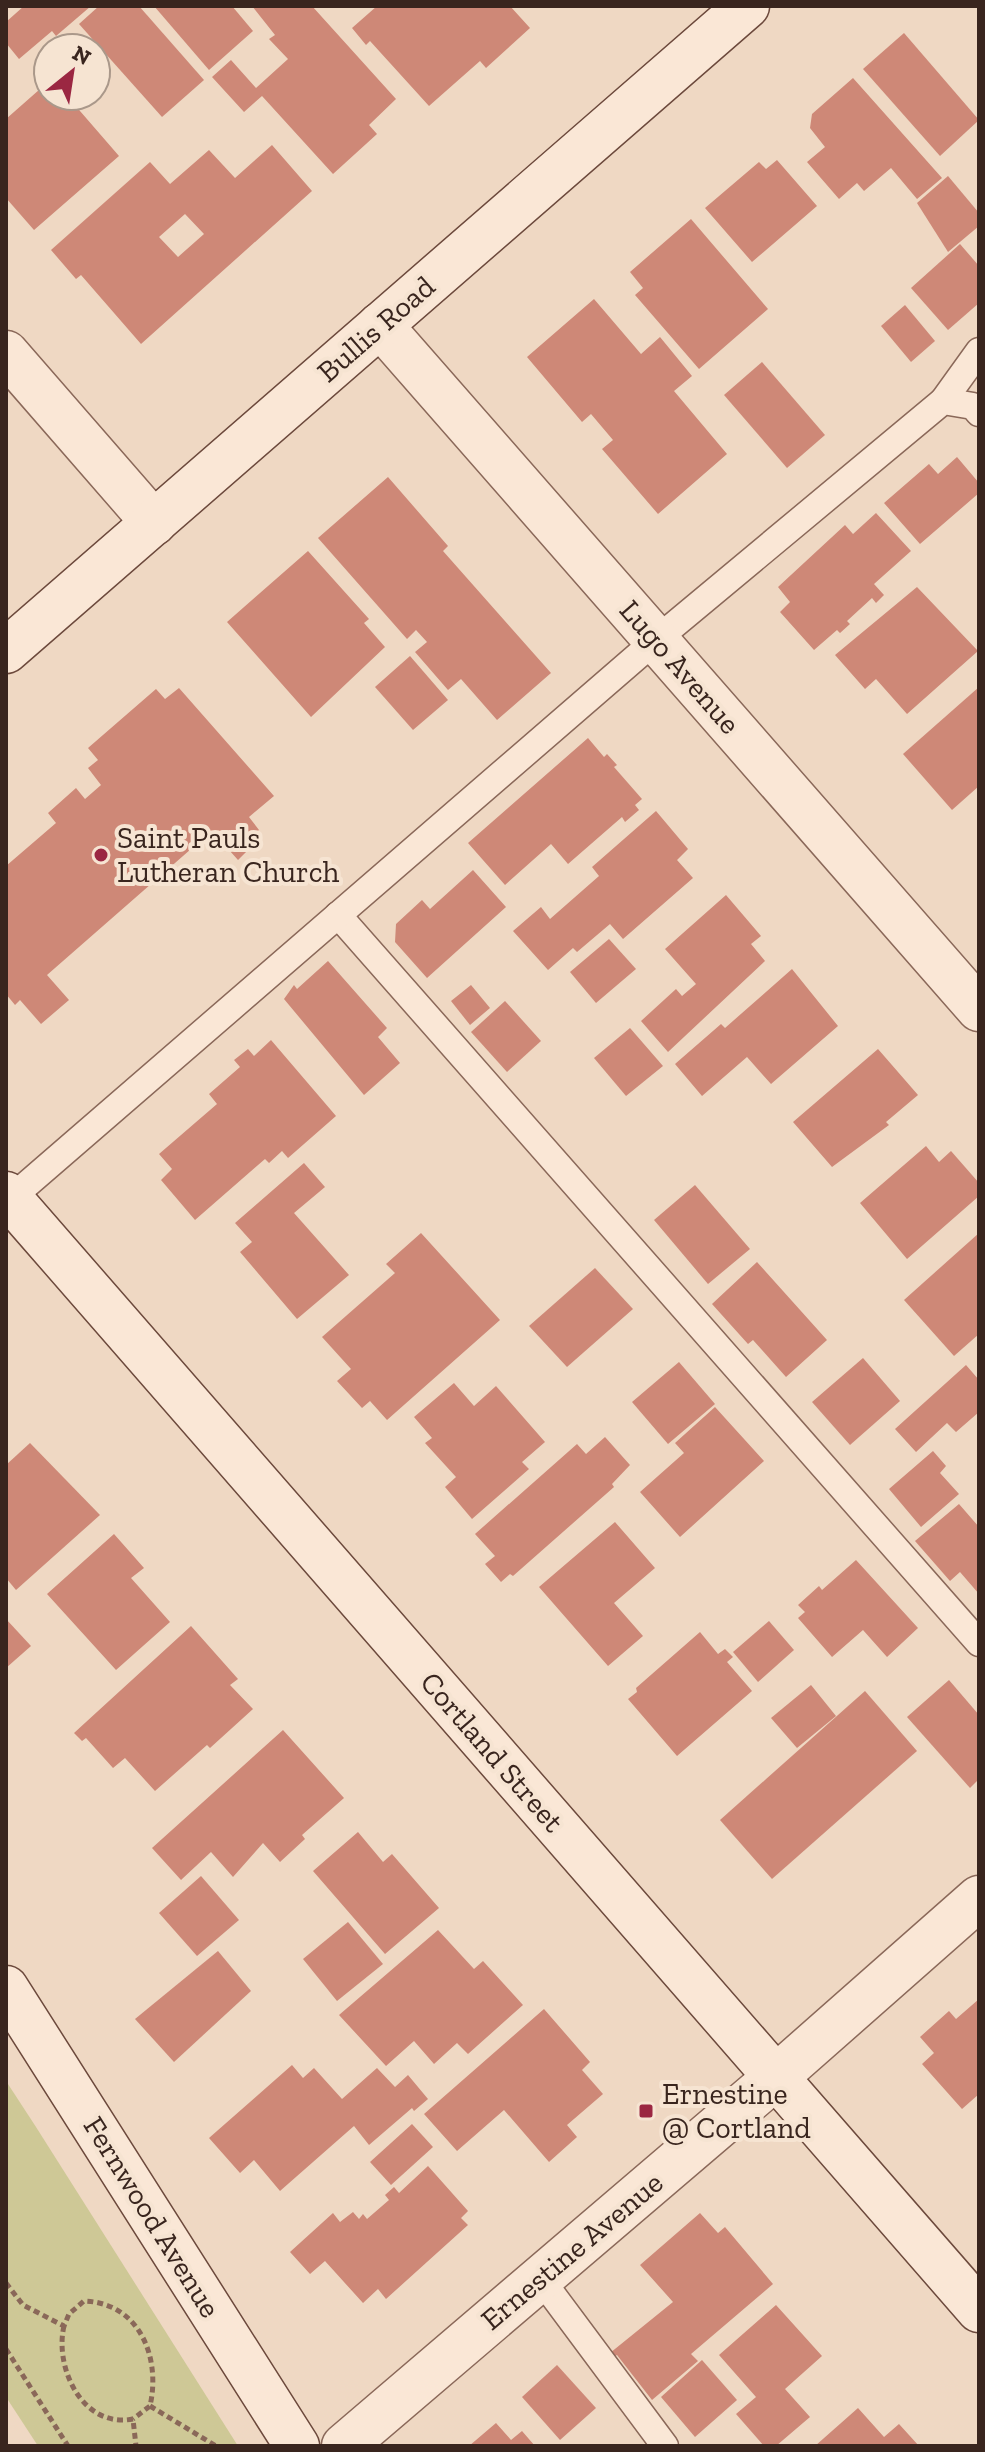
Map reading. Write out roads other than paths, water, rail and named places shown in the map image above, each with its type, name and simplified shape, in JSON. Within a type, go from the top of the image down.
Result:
[{"type":"street","name":"Bullis Road","points":[[6,651],[747,6]]},
{"type":"street","name":"Lugo Avenue","points":[[380,325],[979,1009]]},
{"type":"street","points":[[6,353],[154,523]]},
{"type":"street","name":"Cortland Street","points":[[8,1196],[979,2310]]},
{"type":"street","name":"Ernestine Avenue","points":[[344,2446],[776,2077],[979,1898]]},
{"type":"street","name":"Fernwood Avenue","points":[[6,1988],[297,2446]]},
{"type":"lane","points":[[8,1196],[656,640],[943,401],[979,351]]},
{"type":"lane","points":[[943,401],[973,406],[979,413]]},
{"type":"lane","points":[[338,915],[979,1643]]},
{"type":"lane","points":[[540,2278],[665,2446]]},
{"type":"place","name":"Saint Pauls Lutheran Church","points":[[101,855]]},
{"type":"place","name":"Ernestine @ Cortland","points":[[646,2111]]}]
